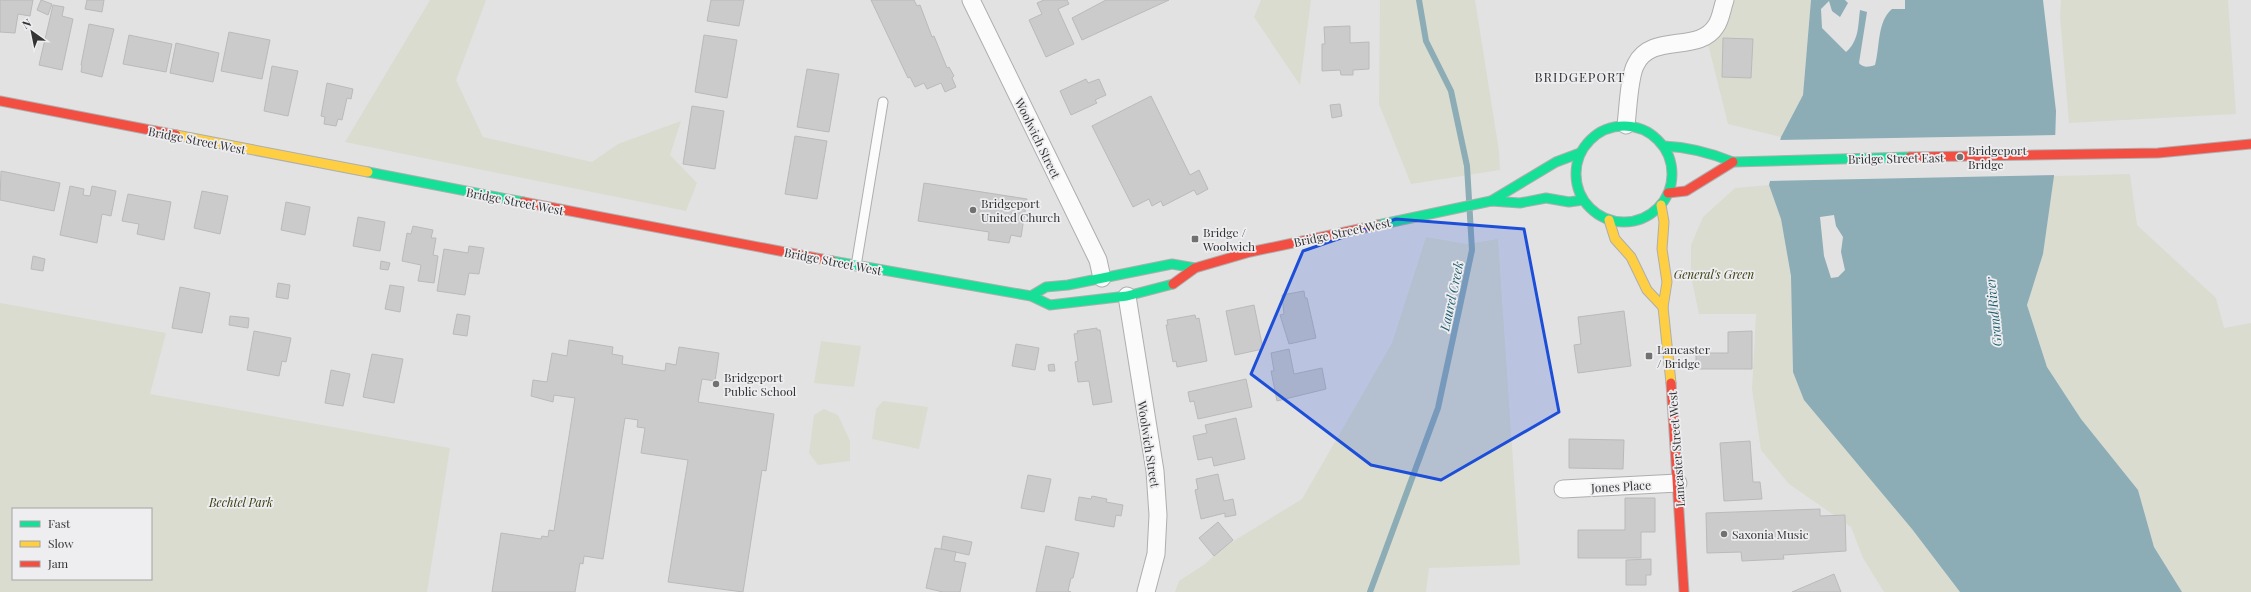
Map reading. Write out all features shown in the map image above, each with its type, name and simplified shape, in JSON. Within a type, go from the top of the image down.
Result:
[{"type":"main road","name":"Bridge Street West","points":[[0,101],[856,266],[1031,296],[1050,305],[1127,296],[1177,283],[1195,268],[1250,252],[1491,201],[1520,203],[1546,198],[1568,202],[1583,200]]},
{"type":"main road","points":[[1626,125],[1648,131],[1664,146],[1670,157],[1672,181],[1668,193],[1661,205],[1642,219],[1626,222],[1609,220],[1590,209],[1583,200],[1575,178],[1576,165],[1580,153],[1588,141],[1599,132],[1612,126],[1626,125]]},
{"type":"main road","name":"Bridge Street East","points":[[1664,146],[1681,147],[1715,155],[1733,162],[1761,160],[2158,153],[2251,144]]},
{"type":"main road","name":"Bridge Street West","points":[[1491,201],[1556,162],[1580,153]]},
{"type":"main road","name":"Bridge Street East","points":[[1668,193],[1686,190],[1733,162]]},
{"type":"main road","name":"Lancaster Street West","points":[[1661,205],[1664,222],[1662,249],[1667,282],[1663,307],[1670,370],[1684,592]]},
{"type":"main road","points":[[1609,220],[1615,239],[1631,257],[1647,290],[1663,307]]},
{"type":"main road","name":"Bridge Street West","points":[[1031,296],[1046,287],[1068,285],[1172,264],[1195,268]]},
{"type":"street","name":"Woolwich Street","points":[[971,0],[1098,260],[1102,278]]},
{"type":"street","points":[[1626,125],[1636,64],[1648,51],[1664,44],[1700,39],[1716,27],[1725,0]]},
{"type":"street","name":"Woolwich Street","points":[[1127,296],[1155,471],[1158,515],[1156,554],[1146,592]]},
{"type":"street","name":"Jones Place","points":[[1563,489],[1678,483]]},
{"type":"lane","points":[[856,266],[883,102]]},
{"type":"highlighted area","points":[[1396,219],[1524,229],[1559,412],[1441,480],[1371,465],[1251,374],[1303,251]]},
{"type":"green space","points":[[430,0],[486,0],[456,80],[483,137],[592,162],[618,144],[681,121],[670,155],[697,183],[686,211],[345,142]]},
{"type":"green space","points":[[1261,0],[1311,0],[1300,85],[1254,17]]},
{"type":"green space","points":[[1380,0],[1475,0],[1499,151],[1500,170],[1411,184],[1379,104]]},
{"type":"green space","points":[[1735,0],[1811,0],[1803,95],[1781,137],[1728,124],[1708,44],[1723,28]]},
{"type":"green space","points":[[2061,0],[2228,0],[2236,114],[2069,123],[2060,16]]},
{"type":"green space","points":[[2130,174],[2137,225],[2216,298],[2224,328],[2251,323],[2251,592],[2182,592],[2154,547],[2138,490],[2081,419],[2047,367],[2027,305],[2043,253],[2054,176]]},
{"type":"green space","name":"General's Green","points":[[1769,185],[1781,219],[1791,277],[1793,372],[1960,592],[1884,592],[1863,558],[1851,527],[1789,484],[1761,450],[1752,389],[1756,314],[1699,314],[1691,276],[1691,245],[1703,217],[1735,188]]},
{"type":"green space","points":[[1426,237],[1467,244],[1498,239],[1520,565],[1429,568],[1426,592],[1175,592],[1179,581],[1205,564],[1222,548],[1302,499],[1392,343]]},
{"type":"green space","name":"Bechtel Park","points":[[0,303],[166,333],[150,394],[450,448],[427,592],[0,592]]},
{"type":"green space","points":[[821,341],[861,346],[854,387],[814,383]]},
{"type":"green space","points":[[883,401],[928,407],[919,449],[872,439],[876,409]]},
{"type":"green space","points":[[824,409],[838,415],[850,441],[850,461],[818,465],[809,453],[814,415]]},
{"type":"water","name":"Grand River","points":[[1811,0],[1845,0],[1848,3],[1840,17],[1832,11],[1829,1],[1821,9],[1822,28],[1846,52],[1856,38],[1860,10],[1867,12],[1859,63],[1866,67],[1875,65],[1881,28],[1887,14],[1892,9],[1905,9],[1905,0],[2043,0],[2056,111],[2054,176],[2043,254],[2027,305],[2047,367],[2081,419],[2138,490],[2154,547],[2182,592],[1960,592],[1912,529],[1804,400],[1793,372],[1791,276],[1781,219],[1769,185],[1781,137],[1803,95]],"holes":[[[1834,215],[1836,226],[1843,237],[1841,252],[1845,270],[1838,277],[1831,278],[1824,256],[1820,217]]]},
{"type":"pier","name":"Bridgeport Bridge","points":[[2057,135],[2056,175],[1768,181],[1778,140]]},
{"type":"building","points":[[0,0],[33,0],[30,16],[18,14],[15,33],[0,32]]},
{"type":"building","points":[[41,0],[52,4],[48,15],[37,10]]},
{"type":"building","points":[[87,0],[104,0],[102,12],[85,9]]},
{"type":"building","points":[[711,0],[744,0],[739,26],[707,21]]},
{"type":"building","points":[[871,0],[914,0],[917,6],[920,5],[932,37],[934,36],[947,68],[949,67],[954,76],[952,78],[956,87],[945,92],[941,83],[927,89],[924,83],[915,87],[910,77],[908,78]]},
{"type":"building","points":[[1044,0],[1067,0],[1069,4],[1058,9],[1074,44],[1046,57],[1029,20],[1042,14],[1037,3]]},
{"type":"building","points":[[1106,0],[1169,0],[1082,40],[1072,18]]},
{"type":"building","points":[[53,5],[64,7],[62,16],[73,19],[62,70],[39,65]]},
{"type":"building","points":[[89,24],[114,29],[102,77],[81,72]]},
{"type":"building","points":[[1350,26],[1350,43],[1369,42],[1369,69],[1353,70],[1353,75],[1341,75],[1340,70],[1322,71],[1322,44],[1325,44],[1324,27]]},
{"type":"building","points":[[229,32],[270,40],[262,79],[221,71]]},
{"type":"building","points":[[129,35],[172,44],[166,72],[123,64]]},
{"type":"building","points":[[704,35],[737,40],[727,98],[695,92]]},
{"type":"building","points":[[1723,38],[1753,39],[1751,78],[1722,77]]},
{"type":"building","points":[[176,43],[219,53],[213,82],[170,73]]},
{"type":"building","points":[[272,66],[298,71],[288,116],[264,111]]},
{"type":"building","points":[[807,69],[839,74],[829,132],[797,127]]},
{"type":"building","points":[[1086,79],[1088,83],[1099,79],[1106,95],[1095,100],[1097,103],[1071,115],[1060,91]]},
{"type":"building","points":[[327,83],[353,89],[351,99],[347,98],[342,120],[338,119],[336,126],[324,124],[325,117],[321,116]]},
{"type":"building","points":[[1151,96],[1190,175],[1199,170],[1208,189],[1197,195],[1194,190],[1163,206],[1161,201],[1152,206],[1149,199],[1133,207],[1092,126]]},
{"type":"building","points":[[1340,104],[1342,116],[1332,118],[1330,105]]},
{"type":"building","points":[[692,106],[724,111],[715,169],[683,164]]},
{"type":"building","points":[[795,136],[827,141],[817,199],[785,194]]},
{"type":"building","points":[[1,171],[60,183],[54,211],[0,200]]},
{"type":"building","name":"Bridgeport United Church","points":[[924,183],[1027,199],[1021,237],[1011,235],[1009,243],[988,240],[989,232],[918,221]]},
{"type":"building","points":[[70,186],[84,189],[83,195],[90,196],[92,186],[116,191],[111,216],[102,214],[97,243],[60,235]]},
{"type":"building","points":[[202,191],[228,196],[220,234],[194,228]]},
{"type":"building","points":[[128,194],[171,202],[164,240],[137,234],[139,224],[122,221]]},
{"type":"building","points":[[286,202],[310,207],[305,235],[281,230]]},
{"type":"building","points":[[358,217],[385,222],[380,251],[353,246]]},
{"type":"building","points":[[413,226],[433,230],[431,238],[436,238],[433,255],[438,256],[434,283],[418,281],[421,265],[402,261],[407,233],[411,234]]},
{"type":"building","points":[[469,246],[484,248],[479,274],[469,273],[465,295],[437,291],[444,249],[468,253]]},
{"type":"building","points":[[33,256],[45,259],[43,271],[31,269]]},
{"type":"building","points":[[381,261],[390,263],[388,270],[380,269]]},
{"type":"building","points":[[278,283],[290,285],[288,299],[276,297]]},
{"type":"building","points":[[390,285],[404,287],[400,312],[385,309]]},
{"type":"building","points":[[180,287],[210,293],[202,333],[172,328]]},
{"type":"building","points":[[1304,291],[1316,338],[1289,344],[1280,315],[1284,314],[1282,295]]},
{"type":"building","points":[[1254,305],[1263,349],[1235,355],[1226,311]]},
{"type":"building","points":[[1624,311],[1631,366],[1578,373],[1574,345],[1581,344],[1578,317]]},
{"type":"building","points":[[457,314],[470,316],[467,336],[453,334]]},
{"type":"building","points":[[1195,315],[1196,319],[1199,318],[1207,361],[1177,367],[1176,361],[1173,362],[1166,325],[1168,325],[1167,320]]},
{"type":"building","points":[[230,316],[249,318],[248,328],[229,325]]},
{"type":"building","points":[[1097,328],[1097,330],[1100,330],[1112,402],[1093,405],[1089,381],[1078,382],[1075,362],[1078,361],[1074,334],[1078,333],[1077,331]]},
{"type":"building","points":[[254,331],[291,338],[286,362],[282,361],[279,376],[247,370]]},
{"type":"building","points":[[1752,331],[1752,369],[1696,369],[1696,353],[1728,353],[1728,332]]},
{"type":"building","points":[[569,340],[613,347],[612,354],[623,356],[622,364],[665,371],[666,363],[676,365],[679,347],[719,353],[715,381],[702,379],[698,402],[774,414],[766,471],[762,470],[743,592],[668,582],[688,460],[641,453],[645,428],[637,427],[638,420],[625,418],[603,559],[584,556],[583,564],[580,563],[575,592],[492,592],[501,533],[541,539],[542,536],[548,537],[549,530],[554,531],[575,398],[554,395],[553,402],[531,396],[533,380],[547,382],[552,353],[567,356]]},
{"type":"building","points":[[1016,344],[1039,348],[1035,370],[1012,366]]},
{"type":"building","points":[[1289,349],[1294,374],[1322,368],[1326,389],[1277,401],[1271,371],[1274,371],[1271,353]]},
{"type":"building","points":[[372,354],[403,359],[394,403],[363,397]]},
{"type":"building","points":[[1054,364],[1055,371],[1049,371],[1048,365]]},
{"type":"building","points":[[331,370],[350,374],[343,406],[325,403]]},
{"type":"building","points":[[1246,379],[1252,407],[1198,419],[1194,401],[1190,402],[1188,392]]},
{"type":"building","points":[[1236,418],[1245,459],[1214,466],[1212,457],[1198,460],[1193,436],[1207,433],[1205,425]]},
{"type":"building","points":[[1569,439],[1624,440],[1623,469],[1569,468]]},
{"type":"building","points":[[1750,441],[1753,482],[1760,482],[1762,499],[1724,501],[1720,443]]},
{"type":"building","points":[[1218,474],[1224,501],[1233,499],[1236,515],[1225,517],[1225,513],[1201,519],[1195,490],[1198,489],[1196,479]]},
{"type":"building","points":[[1028,475],[1051,479],[1044,512],[1021,508]]},
{"type":"building","points":[[1092,496],[1107,499],[1106,502],[1123,505],[1121,516],[1116,515],[1114,527],[1075,520],[1079,497],[1091,499]]},
{"type":"building","points":[[1625,498],[1655,498],[1655,532],[1641,532],[1641,558],[1578,558],[1578,530],[1625,530]]},
{"type":"building","points":[[1820,509],[1820,516],[1845,515],[1846,551],[1783,555],[1784,559],[1742,561],[1741,552],[1707,553],[1706,513]]},
{"type":"building","points":[[1218,522],[1233,540],[1214,556],[1199,538]]},
{"type":"building","points":[[943,536],[972,542],[969,555],[941,549]]},
{"type":"building","points":[[1046,546],[1079,553],[1068,591],[1071,592],[1036,592]]},
{"type":"building","points":[[935,548],[956,552],[954,561],[966,563],[960,592],[943,592],[926,588]]},
{"type":"building","points":[[1651,559],[1651,575],[1646,575],[1646,585],[1626,585],[1626,560]]},
{"type":"building","points":[[1834,574],[1841,592],[1792,592]]},
{"type":"waterway","name":"Laurel Creek","points":[[1370,592],[1438,408],[1472,250],[1467,166],[1451,91],[1426,41],[1419,0]]},
{"type":"traffic: fast","points":[[1624,126],[1643,129],[1658,140],[1669,155],[1672,174],[1669,193],[1658,208],[1643,219],[1624,222],[1605,219],[1590,208],[1579,193],[1576,174],[1579,155],[1590,140],[1605,129],[1624,126]]},
{"type":"traffic: fast","points":[[1664,146],[1699,151],[1733,162],[1910,157]]},
{"type":"traffic: fast","points":[[1491,201],[1556,162],[1580,153]]},
{"type":"traffic: fast","points":[[368,172],[523,202]]},
{"type":"traffic: fast","points":[[1378,225],[1491,201],[1520,203],[1546,198],[1569,202],[1583,200]]},
{"type":"traffic: fast","points":[[832,261],[1031,296],[1050,305],[1127,296],[1173,284]]},
{"type":"traffic: fast","points":[[1031,296],[1046,287],[1068,285],[1172,264],[1195,268]]},
{"type":"traffic: slow","points":[[176,135],[368,172]]},
{"type":"traffic: slow","points":[[1661,205],[1664,222],[1662,249],[1667,282],[1663,307],[1671,383]]},
{"type":"traffic: slow","points":[[1609,220],[1615,239],[1631,257],[1647,290],[1663,307]]},
{"type":"traffic: jam","points":[[0,101],[176,135]]},
{"type":"traffic: jam","points":[[1910,157],[2158,153],[2251,144]]},
{"type":"traffic: jam","points":[[1668,193],[1686,191],[1733,162]]},
{"type":"traffic: jam","points":[[523,202],[832,261]]},
{"type":"traffic: jam","points":[[1173,284],[1195,268],[1250,252],[1378,225]]},
{"type":"traffic: jam","points":[[1671,383],[1684,592]]},
{"type":"place","name":"Bridgeport Bridge","points":[[1960,157]]},
{"type":"place","name":"Bridgeport United Church","points":[[973,210]]},
{"type":"place","name":"Bridge / Woolwich","points":[[1195,239]]},
{"type":"place","name":"Lancaster / Bridge","points":[[1649,356]]},
{"type":"place","name":"Bridgeport Public School","points":[[716,384]]},
{"type":"place","name":"Saxonia Music","points":[[1724,534]]},
{"type":"district","name":"BRIDGEPORT","points":[[1580,76]]}]
